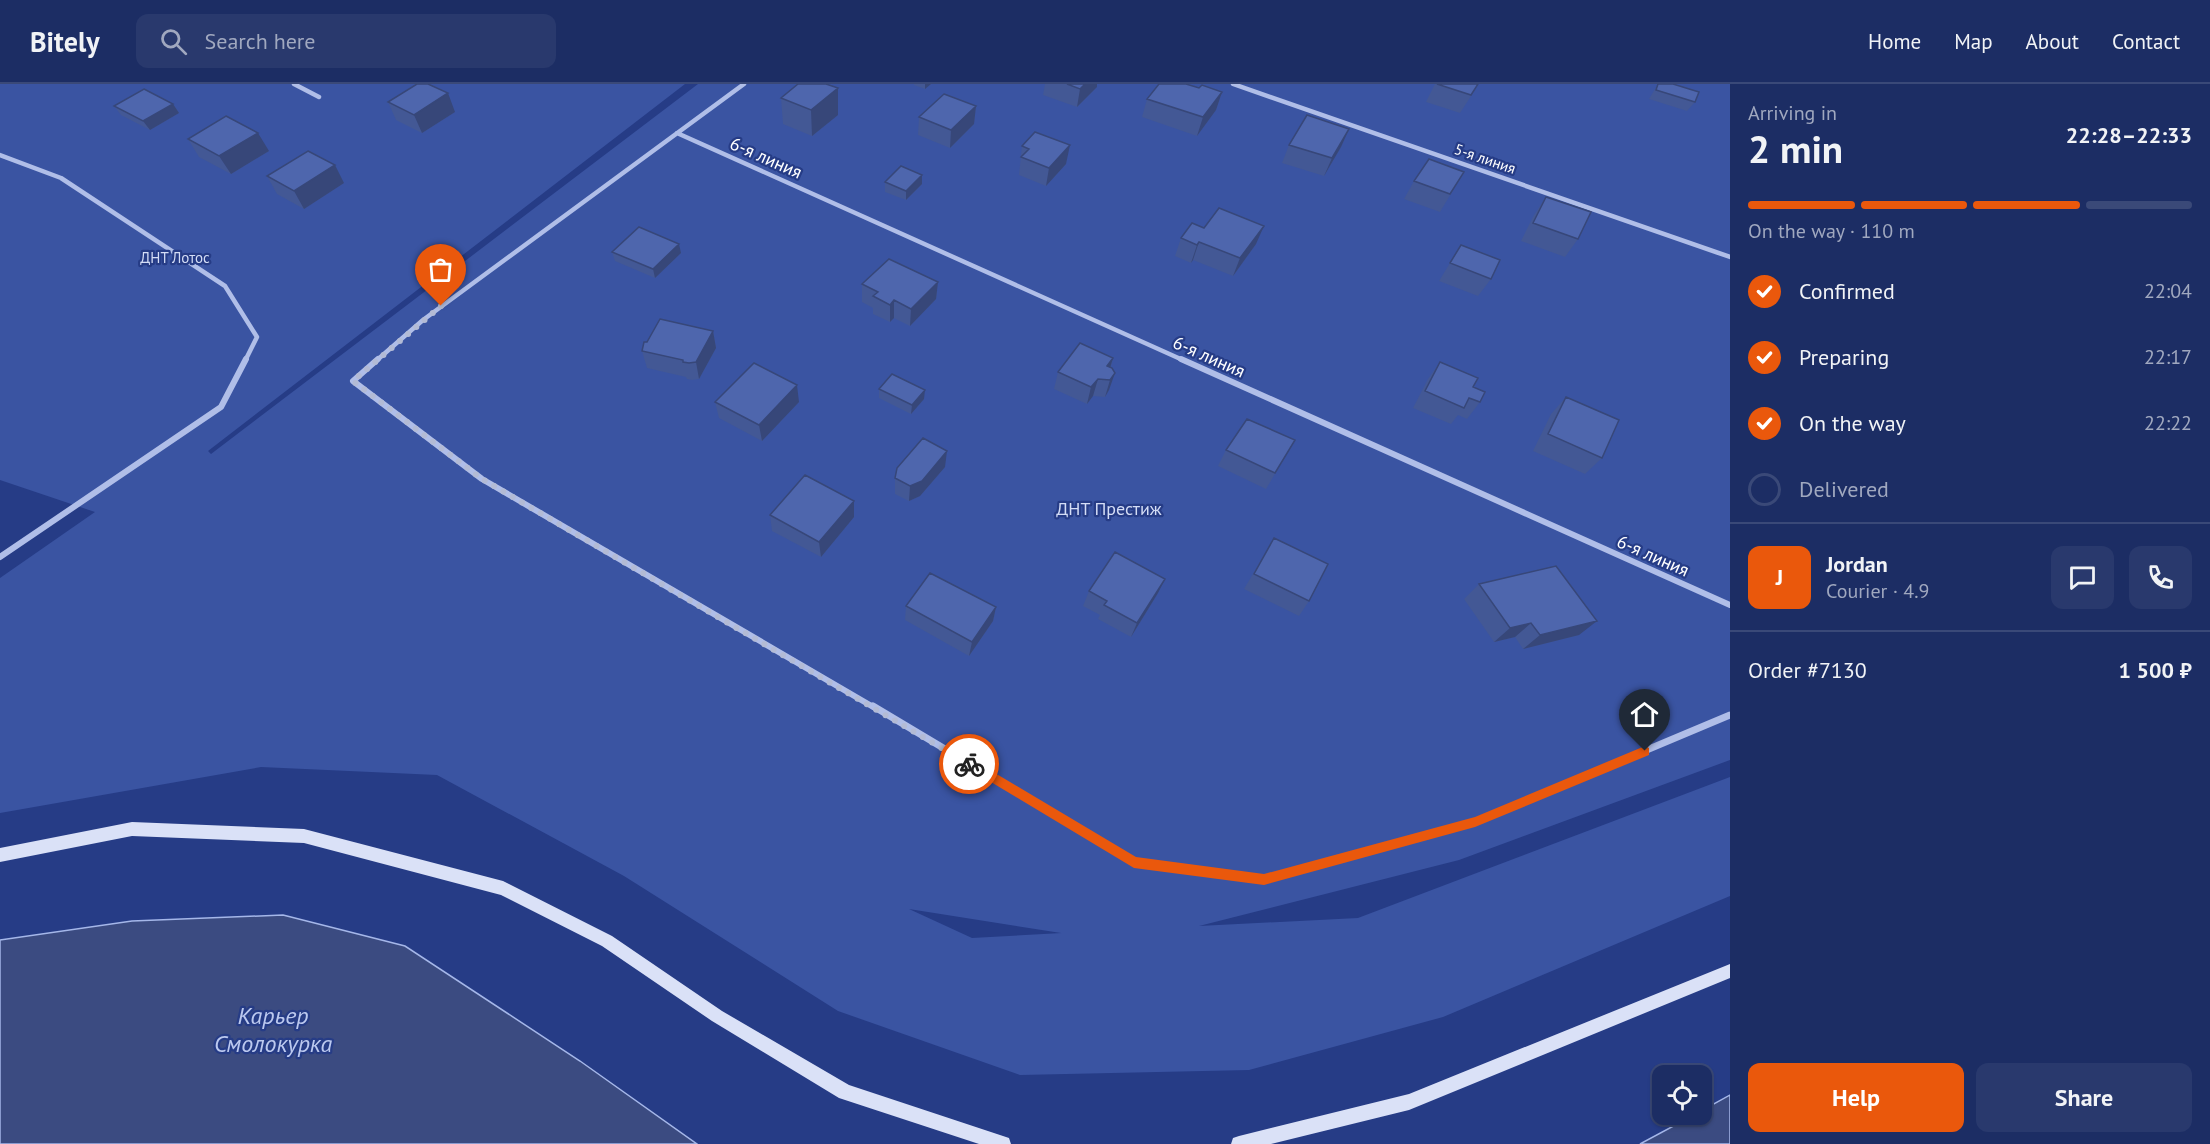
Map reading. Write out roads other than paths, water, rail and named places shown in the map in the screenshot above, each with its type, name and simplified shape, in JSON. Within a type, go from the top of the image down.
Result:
[{"type":"street","points":[[294,84],[319,96]]},
{"type":"street","points":[[744,84],[423,320],[353,381],[482,479],[903,724],[1134,862],[1264,880],[1475,822],[1730,716]]},
{"type":"street","name":"5-я линия","points":[[1233,84],[1730,257]]},
{"type":"street","name":"6-я линия","points":[[677,133],[1730,605]]},
{"type":"street","points":[[0,155],[61,178],[225,286],[257,337],[221,406],[0,557]]},
{"type":"street","points":[[0,855],[132,829],[304,836],[503,888],[607,941],[717,1016],[845,1092],[1003,1144]]},
{"type":"street","points":[[1239,1144],[1409,1102],[1730,971]]},
{"type":"water","name":"Карьер Смолокурка","points":[[283,915],[405,946],[580,1061],[697,1144],[0,1144],[0,940],[132,921]]},
{"type":"water","points":[[1730,1095],[1730,1144],[1640,1144],[1675,1125],[1712,1125],[1712,1105]]},
{"type":"park label","name":"ДНТ Лотос","points":[[175,258]]},
{"type":"park label","name":"ДНТ Престиж","points":[[1109,509]]}]
